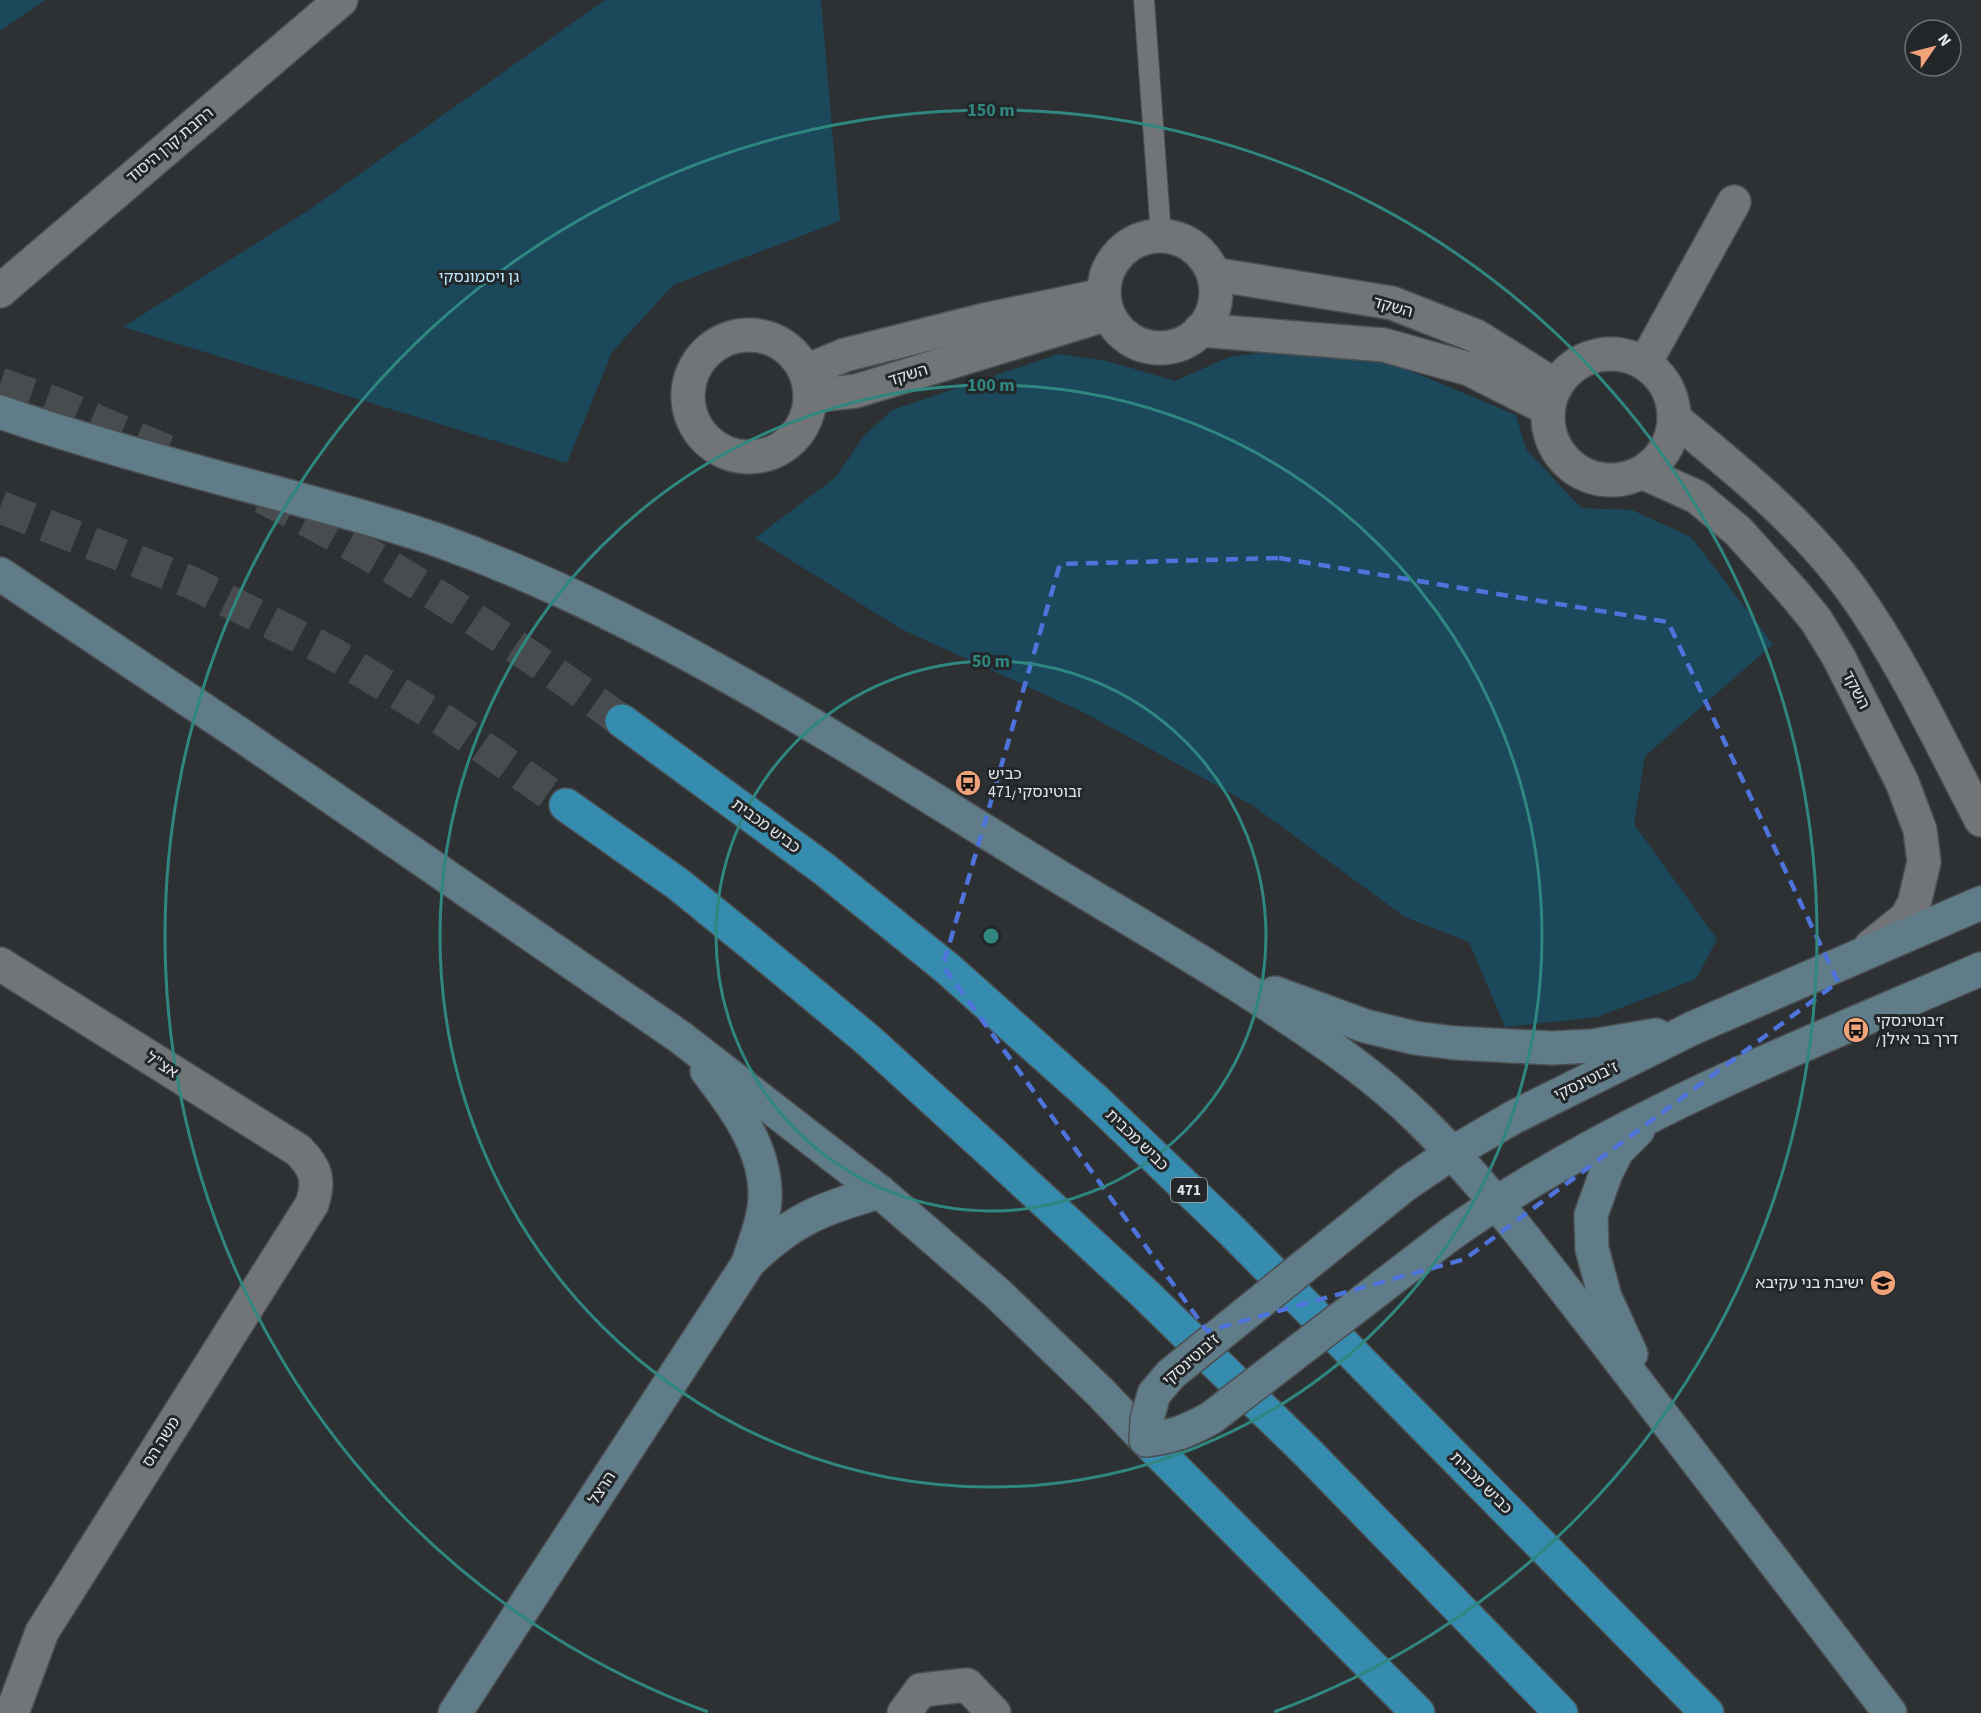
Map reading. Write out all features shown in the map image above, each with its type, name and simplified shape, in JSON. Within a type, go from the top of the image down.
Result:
[{"type":"highway","name":"כביש מכבית","points":[[622,721],[833,876],[947,968],[1095,1100],[1233,1232],[1707,1713]]},
{"type":"highway","points":[[566,805],[678,884],[774,962],[868,1040],[1001,1161],[1144,1293],[1307,1452],[1561,1713]]},
{"type":"highway","points":[[1146,1440],[1418,1713]]},
{"type":"main road","points":[[0,412],[56,431],[374,519],[440,541],[580,597],[736,681],[1221,973],[1338,1050],[1391,1093],[1452,1153],[1496,1202],[1890,1713]]},
{"type":"main road","points":[[0,574],[248,740],[680,1037],[880,1192],[998,1294],[1100,1392],[1146,1440],[1170,1437],[1211,1418],[1448,1236],[1496,1202],[1650,1118],[1777,1057],[1981,969]]},
{"type":"main road","name":"ז'בוטינסקי","points":[[1146,1440],[1147,1419],[1154,1394],[1171,1374],[1406,1184],[1452,1153],[1514,1117],[1693,1028],[1981,903]]},
{"type":"main road","points":[[1221,973],[1365,1026],[1415,1038],[1455,1043],[1551,1048],[1592,1046],[1693,1028]]},
{"type":"main road","points":[[680,1037],[726,1096],[751,1136],[763,1170],[765,1194],[762,1221],[748,1262]]},
{"type":"main road","points":[[1650,1118],[1617,1151],[1606,1173],[1591,1215],[1592,1249],[1605,1297],[1667,1422]]},
{"type":"main road","points":[[748,1262],[773,1239],[794,1224],[837,1204],[880,1192]]},
{"type":"main road","name":"הרצל","points":[[455,1713],[748,1262]]},
{"type":"street","name":"רחבת קרן היסוד","points":[[0,291],[341,0]]},
{"type":"street","points":[[1646,363],[1734,201]]},
{"type":"street","points":[[1171,236],[1189,244],[1204,257],[1213,274],[1216,294],[1212,314],[1200,330],[1185,342],[1166,348],[1146,346],[1135,342],[1119,331],[1106,305],[1104,281],[1111,262],[1124,247],[1141,238],[1171,236]]},
{"type":"street","name":"השקד","points":[[1213,274],[1392,303],[1476,336],[1552,398]]},
{"type":"street","name":"השקד","points":[[808,383],[856,391],[1106,305]]},
{"type":"street","points":[[1200,330],[1384,345],[1469,369],[1552,398]]},
{"type":"street","points":[[1605,354],[1626,355],[1646,363],[1662,378],[1672,397],[1675,419],[1671,440],[1660,459],[1644,473],[1624,480],[1602,481],[1582,474],[1566,462],[1554,446],[1548,426],[1552,398],[1568,370],[1585,359],[1605,354]]},
{"type":"street","points":[[1675,419],[1757,488],[1804,532],[1851,589],[1901,667],[1981,820]]},
{"type":"street","name":"השקד","points":[[1644,473],[1696,497],[1738,531],[1793,592],[1816,620],[1838,656],[1902,782],[1920,830],[1924,862],[1920,885],[1914,904],[1906,918],[1856,957]]},
{"type":"street","name":"אצ\"ל","points":[[0,964],[298,1150],[311,1163],[315,1176]]},
{"type":"street","name":"משה הס","points":[[12,1713],[42,1632],[312,1204],[317,1190],[315,1176]]},
{"type":"street","points":[[904,1713],[921,1690],[967,1685],[994,1713]]},
{"type":"lane","points":[[1144,0],[1161,235]]},
{"type":"highlighted area","points":[[1279,558],[1668,622],[1838,982],[1465,1259],[1207,1331],[943,966],[1060,564]]},
{"type":"green space","points":[[0,0],[45,0],[0,31]]},
{"type":"green space","name":"גן ויסמונסקי","points":[[605,0],[821,0],[840,221],[673,285],[612,352],[567,463],[123,327],[309,210]]},
{"type":"green space","points":[[1276,351],[1382,359],[1516,415],[1526,449],[1581,508],[1632,510],[1691,537],[1773,644],[1645,756],[1634,824],[1717,939],[1696,979],[1597,1017],[1505,1027],[1469,942],[1405,917],[1252,805],[1083,712],[901,629],[755,538],[836,477],[864,436],[892,410],[1059,354],[1107,361],[1175,381],[1229,357]]},
{"type":"tunnel","points":[[0,384],[60,405],[178,456]]},
{"type":"tunnel","points":[[262,497],[356,547],[446,601],[622,721]]},
{"type":"tunnel","points":[[0,507],[192,583],[330,652],[448,723],[566,805]]},
{"type":"place","name":"כביש 471/זבוטינסקי","points":[[968,783]]},
{"type":"place","name":"ז׳בוטינסקי /דרך בר אילן","points":[[1856,1030]]},
{"type":"place","name":"ישיבת בני עקיבא","points":[[1883,1283]]}]
